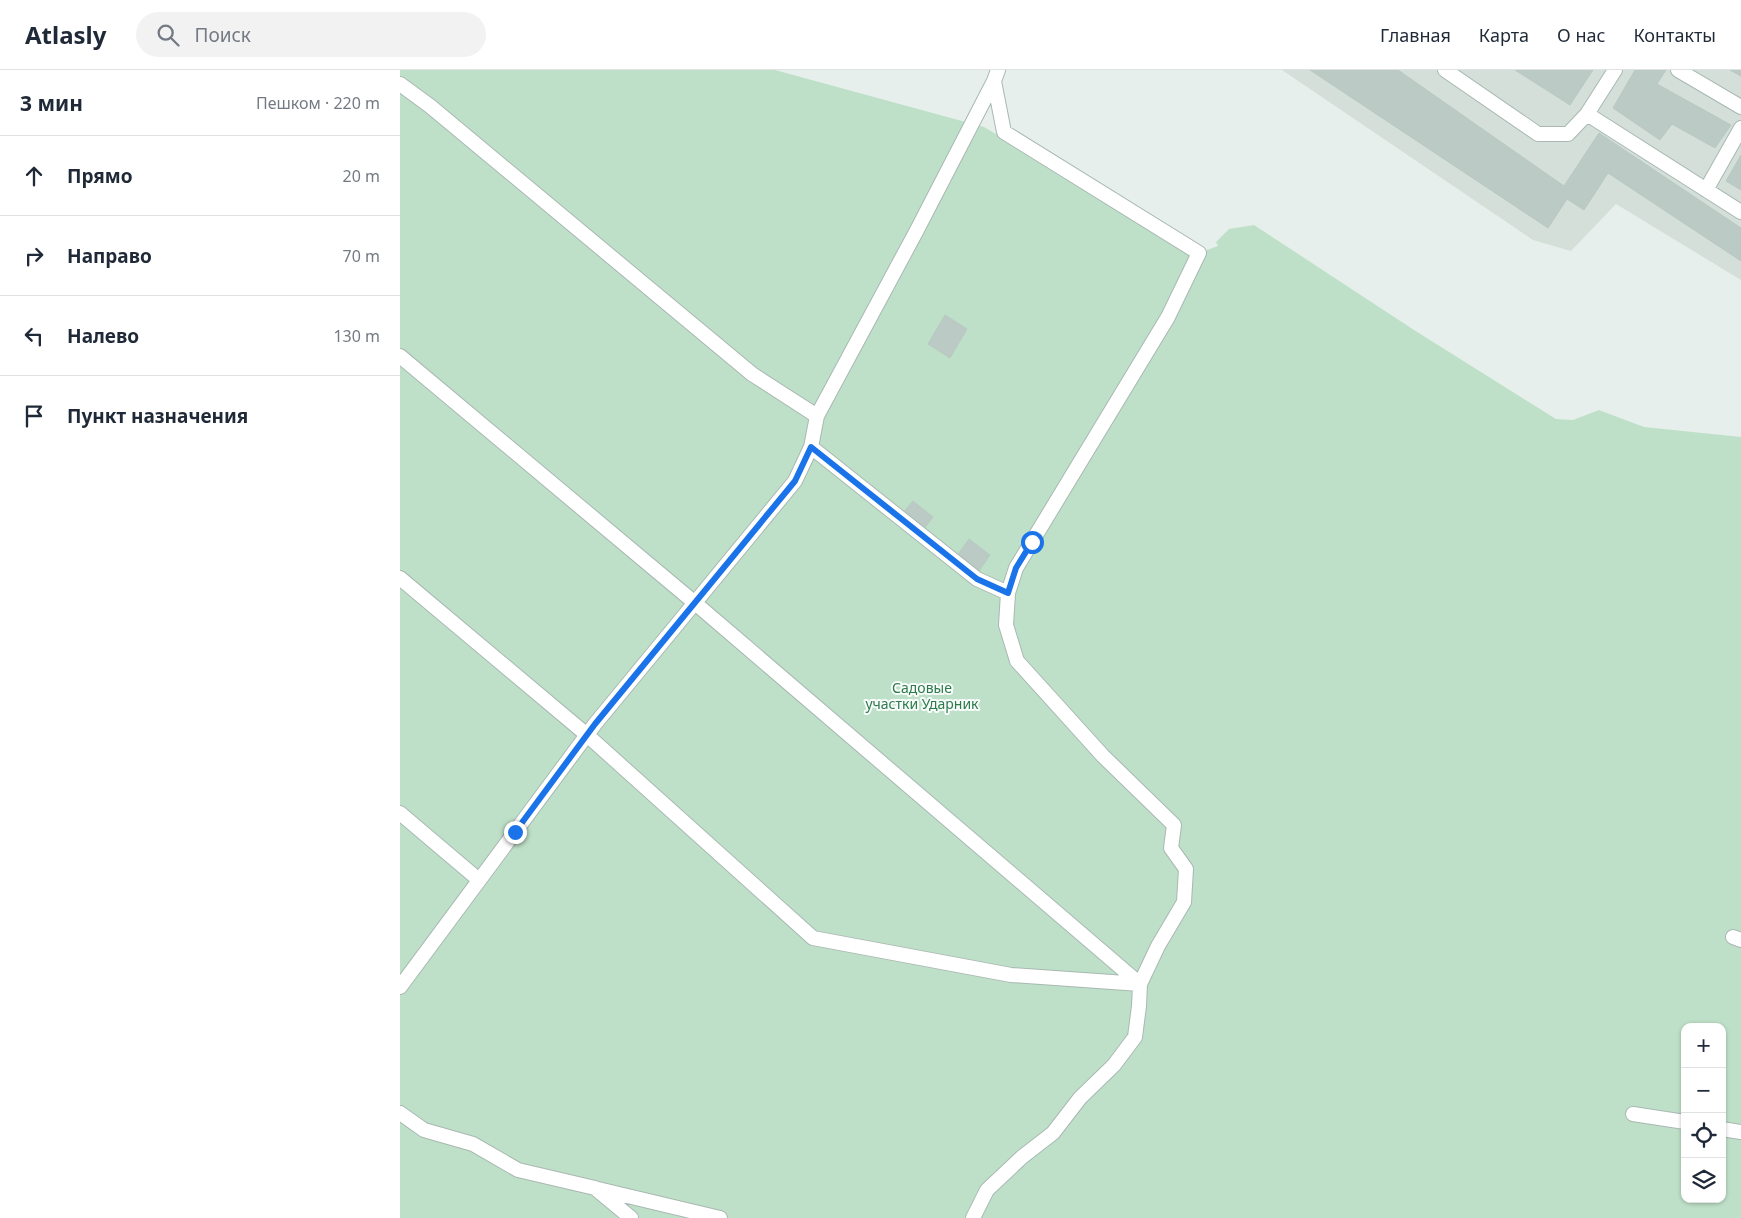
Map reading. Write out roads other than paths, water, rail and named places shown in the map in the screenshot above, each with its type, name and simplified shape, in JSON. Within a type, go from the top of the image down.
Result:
[{"type":"lane","points":[[1445,70],[1538,134],[1568,134],[1587,114],[1615,70]]},
{"type":"lane","points":[[1678,70],[1741,107]]},
{"type":"lane","points":[[400,986],[405,970],[479,880],[587,736],[795,481],[811,447],[817,416],[921,222],[996,76]]},
{"type":"lane","points":[[973,1218],[987,1190],[1022,1157],[1053,1133],[1080,1098],[1114,1065],[1135,1037],[1140,984],[1158,946],[1184,902],[1186,869],[1171,848],[1174,825],[1103,756],[1018,661],[1006,625],[1008,593],[1016,568],[1168,316],[1200,253],[1004,132],[996,76]]},
{"type":"lane","points":[[400,84],[430,106],[752,374],[817,416]]},
{"type":"lane","points":[[1587,114],[1741,212]]},
{"type":"lane","points":[[1706,190],[1741,128]]},
{"type":"lane","points":[[400,356],[694,603],[1140,984]]},
{"type":"lane","points":[[811,447],[977,579],[1008,593]]},
{"type":"lane","points":[[400,578],[587,736],[812,938],[1011,975],[1140,984]]},
{"type":"lane","points":[[400,813],[479,880]]},
{"type":"lane","points":[[400,1113],[424,1130],[473,1144],[518,1170],[720,1218]]},
{"type":"lane","points":[[1633,1114],[1681,1121]]},
{"type":"lane","points":[[1726,1130],[1741,1132]]},
{"type":"lane","points":[[595,1188],[631,1218]]},
{"type":"park label","name":"Садовые участки Ударник","points":[[922,696]]}]
